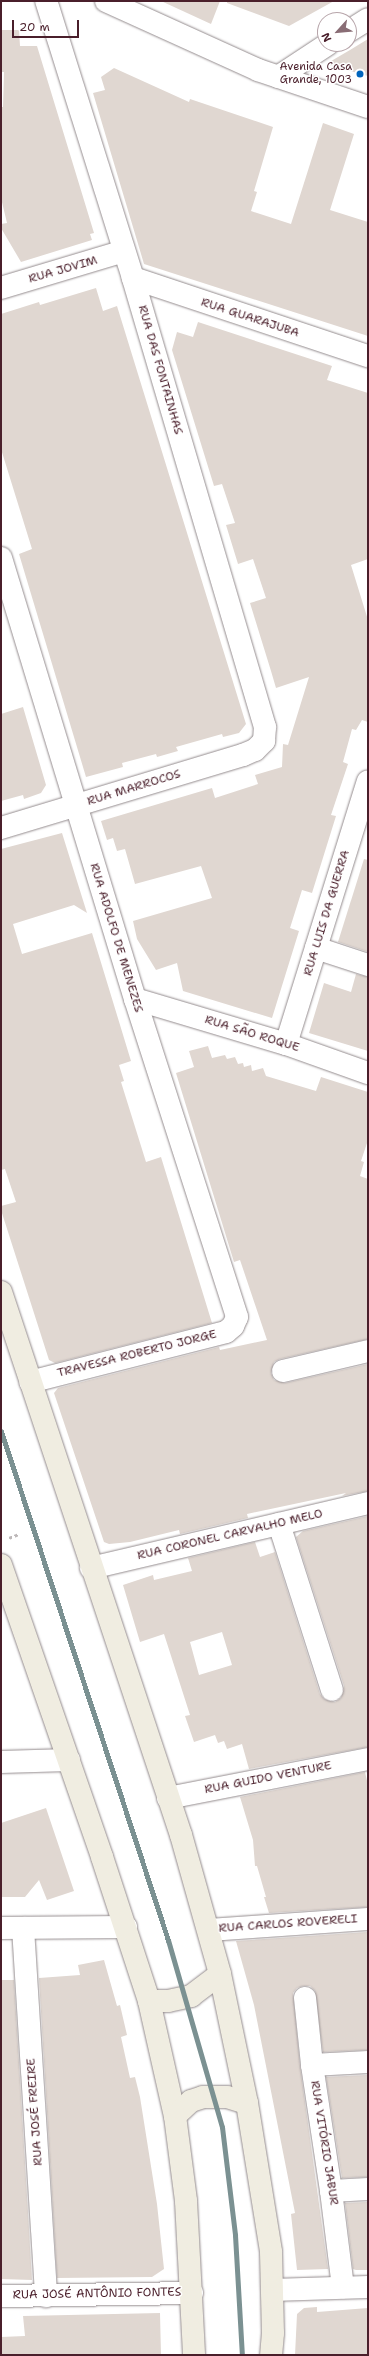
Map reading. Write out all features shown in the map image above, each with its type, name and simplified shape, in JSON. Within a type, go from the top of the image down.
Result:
[{"type":"main road","points":[[1,1292],[168,1798],[220,1974],[247,2103],[271,2252],[271,2355]]},
{"type":"main road","points":[[1,1565],[126,1927],[149,2001],[175,2116],[186,2201],[192,2292],[194,2355]]},
{"type":"main road","points":[[149,2001],[168,2001],[191,1996],[220,1974]]},
{"type":"main road","points":[[175,2116],[191,2102],[203,2096],[227,2097],[247,2103]]},
{"type":"street","name":"RUA DAS FONTAINHAS","points":[[46,1],[133,278],[262,713],[265,727],[264,741]]},
{"type":"street","points":[[106,1],[130,14],[278,78],[368,107]]},
{"type":"street","points":[[357,26],[368,19]]},
{"type":"street","points":[[278,78],[317,51]]},
{"type":"street","name":"RUA JOVIM","points":[[1,288],[124,251]]},
{"type":"street","name":"RUA GUARAJUBA","points":[[133,278],[368,356]]},
{"type":"street","name":"RUA ADOLFO DE MENEZES","points":[[1,558],[75,806],[135,999],[237,1317]]},
{"type":"street","name":"RUA MARROCOS","points":[[1,828],[242,755],[255,750],[264,741]]},
{"type":"street","name":"RUA LUIS DA GUERRA","points":[[286,1044],[366,792]]},
{"type":"street","points":[[316,948],[368,965]]},
{"type":"street","name":"RUA SÃO ROQUE","points":[[135,999],[286,1044],[368,1073]]},
{"type":"street","name":"TRAVESSA ROBERTO JORGE","points":[[30,1382],[226,1332],[233,1326],[237,1317]]},
{"type":"street","points":[[283,1371],[368,1351]]},
{"type":"street","name":"RUA CORONEL CARVALHO MELO","points":[[91,1568],[368,1503]]},
{"type":"street","points":[[279,1524],[332,1690]]},
{"type":"street","name":"RUA GUIDO VENTURE","points":[[168,1798],[368,1759]]},
{"type":"street","points":[[1,1762],[69,1760]]},
{"type":"street","name":"RUA CARLOS ROVERELI","points":[[208,1930],[368,1919]]},
{"type":"street","points":[[1,1928],[126,1927]]},
{"type":"street","name":"RUA JOSÉ FREIRE","points":[[23,1928],[46,2296]]},
{"type":"street","name":"RUA VITÓRIO JABUR","points":[[306,1998],[312,2065],[331,2191],[343,2287]]},
{"type":"street","points":[[312,2065],[368,2062]]},
{"type":"street","points":[[331,2191],[368,2189]]},
{"type":"street","points":[[272,2290],[368,2287]]},
{"type":"street","name":"RUA JOSÉ ANTÔNIO FONTES","points":[[1,2296],[192,2292]]},
{"type":"path","points":[[9,1538],[19,1534]]},
{"type":"building","points":[[161,1],[220,1],[211,24]]},
{"type":"building","points":[[227,1],[334,1],[289,26],[227,3]]},
{"type":"building","points":[[1,30],[19,30],[20,46],[37,46],[94,233],[90,234],[92,240],[21,262],[1,228],[1,224],[7,223],[1,198],[1,107],[3,107],[4,72],[1,72]]},
{"type":"building","points":[[368,39],[368,76],[326,64],[347,52],[357,52],[357,46]]},
{"type":"building","points":[[114,68],[189,102],[190,99],[273,127],[254,191],[257,192],[251,211],[291,224],[323,123],[354,134],[330,210],[368,222],[368,336],[144,264],[93,93],[105,90],[101,77]]},
{"type":"building","points":[[96,288],[103,311],[117,306],[246,724],[239,733],[223,737],[222,734],[176,747],[178,751],[157,757],[156,754],[122,763],[123,767],[86,777],[19,554],[32,549],[1,449],[1,314],[39,302],[40,305]]},
{"type":"building","points":[[198,322],[332,366],[327,380],[368,393],[368,559],[351,565],[368,620],[368,722],[362,720],[356,730],[352,729],[343,762],[348,764],[331,815],[336,816],[312,893],[302,890],[290,928],[299,931],[272,1018],[183,991],[177,963],[156,970],[137,939],[133,921],[212,898],[201,866],[135,884],[125,849],[117,851],[113,838],[107,840],[101,821],[212,788],[215,798],[258,784],[255,775],[282,767],[283,744],[288,745],[309,677],[276,688],[250,603],[266,598],[253,559],[238,564],[226,525],[235,523],[222,484],[214,486],[172,350],[177,332],[193,337]]},
{"type":"building","points":[[23,707],[46,785],[41,793],[24,799],[23,795],[1,801],[1,714]]},
{"type":"building","points":[[62,833],[87,913],[74,905],[13,924],[22,954],[92,933],[131,1061],[119,1065],[124,1081],[121,1082],[146,1162],[161,1157],[212,1323],[55,1363],[49,1360],[1,1210],[1,1206],[16,1202],[5,1169],[1,1170],[1,849]]},
{"type":"building","points":[[364,859],[368,860],[368,952],[338,942]]},
{"type":"building","points":[[356,974],[368,977],[368,1051],[309,1033],[324,983],[351,992]]},
{"type":"building","points":[[208,1046],[212,1058],[225,1055],[227,1059],[235,1057],[238,1064],[243,1063],[244,1067],[251,1065],[252,1071],[263,1068],[266,1076],[316,1091],[321,1077],[368,1092],[368,1140],[361,1161],[364,1162],[360,1176],[368,1179],[368,1339],[280,1359],[274,1362],[271,1373],[274,1380],[285,1383],[368,1364],[368,1491],[342,1496],[346,1493],[247,1514],[248,1518],[180,1534],[179,1530],[130,1542],[109,1544],[104,1542],[54,1393],[58,1388],[219,1347],[220,1350],[267,1340],[240,1260],[234,1262],[176,1073],[194,1067],[189,1051]]},
{"type":"building","points":[[368,1516],[368,1747],[249,1769],[242,1744],[227,1749],[224,1741],[218,1743],[215,1735],[194,1742],[185,1716],[190,1715],[164,1634],[140,1642],[123,1585],[153,1575],[154,1580],[192,1571],[188,1558],[255,1542],[260,1557],[275,1552],[320,1694],[324,1699],[335,1702],[341,1698],[344,1686],[296,1537],[303,1531]],"holes":[[[222,1632],[232,1665],[199,1675],[190,1642]]]},
{"type":"building","points":[[365,1772],[368,1785],[368,1907],[269,1913],[257,1866],[255,1866],[253,1840],[240,1797]]},
{"type":"building","points":[[46,1808],[74,1891],[47,1900],[39,1880],[25,1897],[1,1897],[1,1823]]},
{"type":"building","points":[[368,1932],[368,2050],[323,2052],[315,1991],[310,1986],[303,1986],[297,1988],[293,1993],[300,2066],[328,2269],[297,2270],[291,2214],[295,2213],[254,2005],[236,1941]]},
{"type":"building","points":[[104,1960],[117,2006],[120,2005],[127,2035],[121,2037],[130,2078],[135,2077],[140,2097],[157,2204],[164,2269],[152,2277],[57,2278],[39,1978],[80,1975],[78,1965]]},
{"type":"building","points":[[1,1980],[14,1980],[32,2280],[1,2279]]},
{"type":"building","points":[[368,2075],[368,2177],[342,2178],[326,2077]]},
{"type":"building","points":[[368,2202],[368,2270],[356,2270],[353,2269],[345,2203]]},
{"type":"building","points":[[317,2307],[317,2312],[368,2308],[368,2355],[295,2355],[297,2314],[304,2308]]},
{"type":"building","points":[[160,2313],[161,2355],[1,2355],[1,2337],[25,2336],[23,2316]]},
{"type":"transit line","points":[[1,1431],[168,1940],[222,2127],[235,2235],[242,2355]]},
{"type":"place","name":"Avenida Casa Grande, 1003","points":[[360,74]]}]
